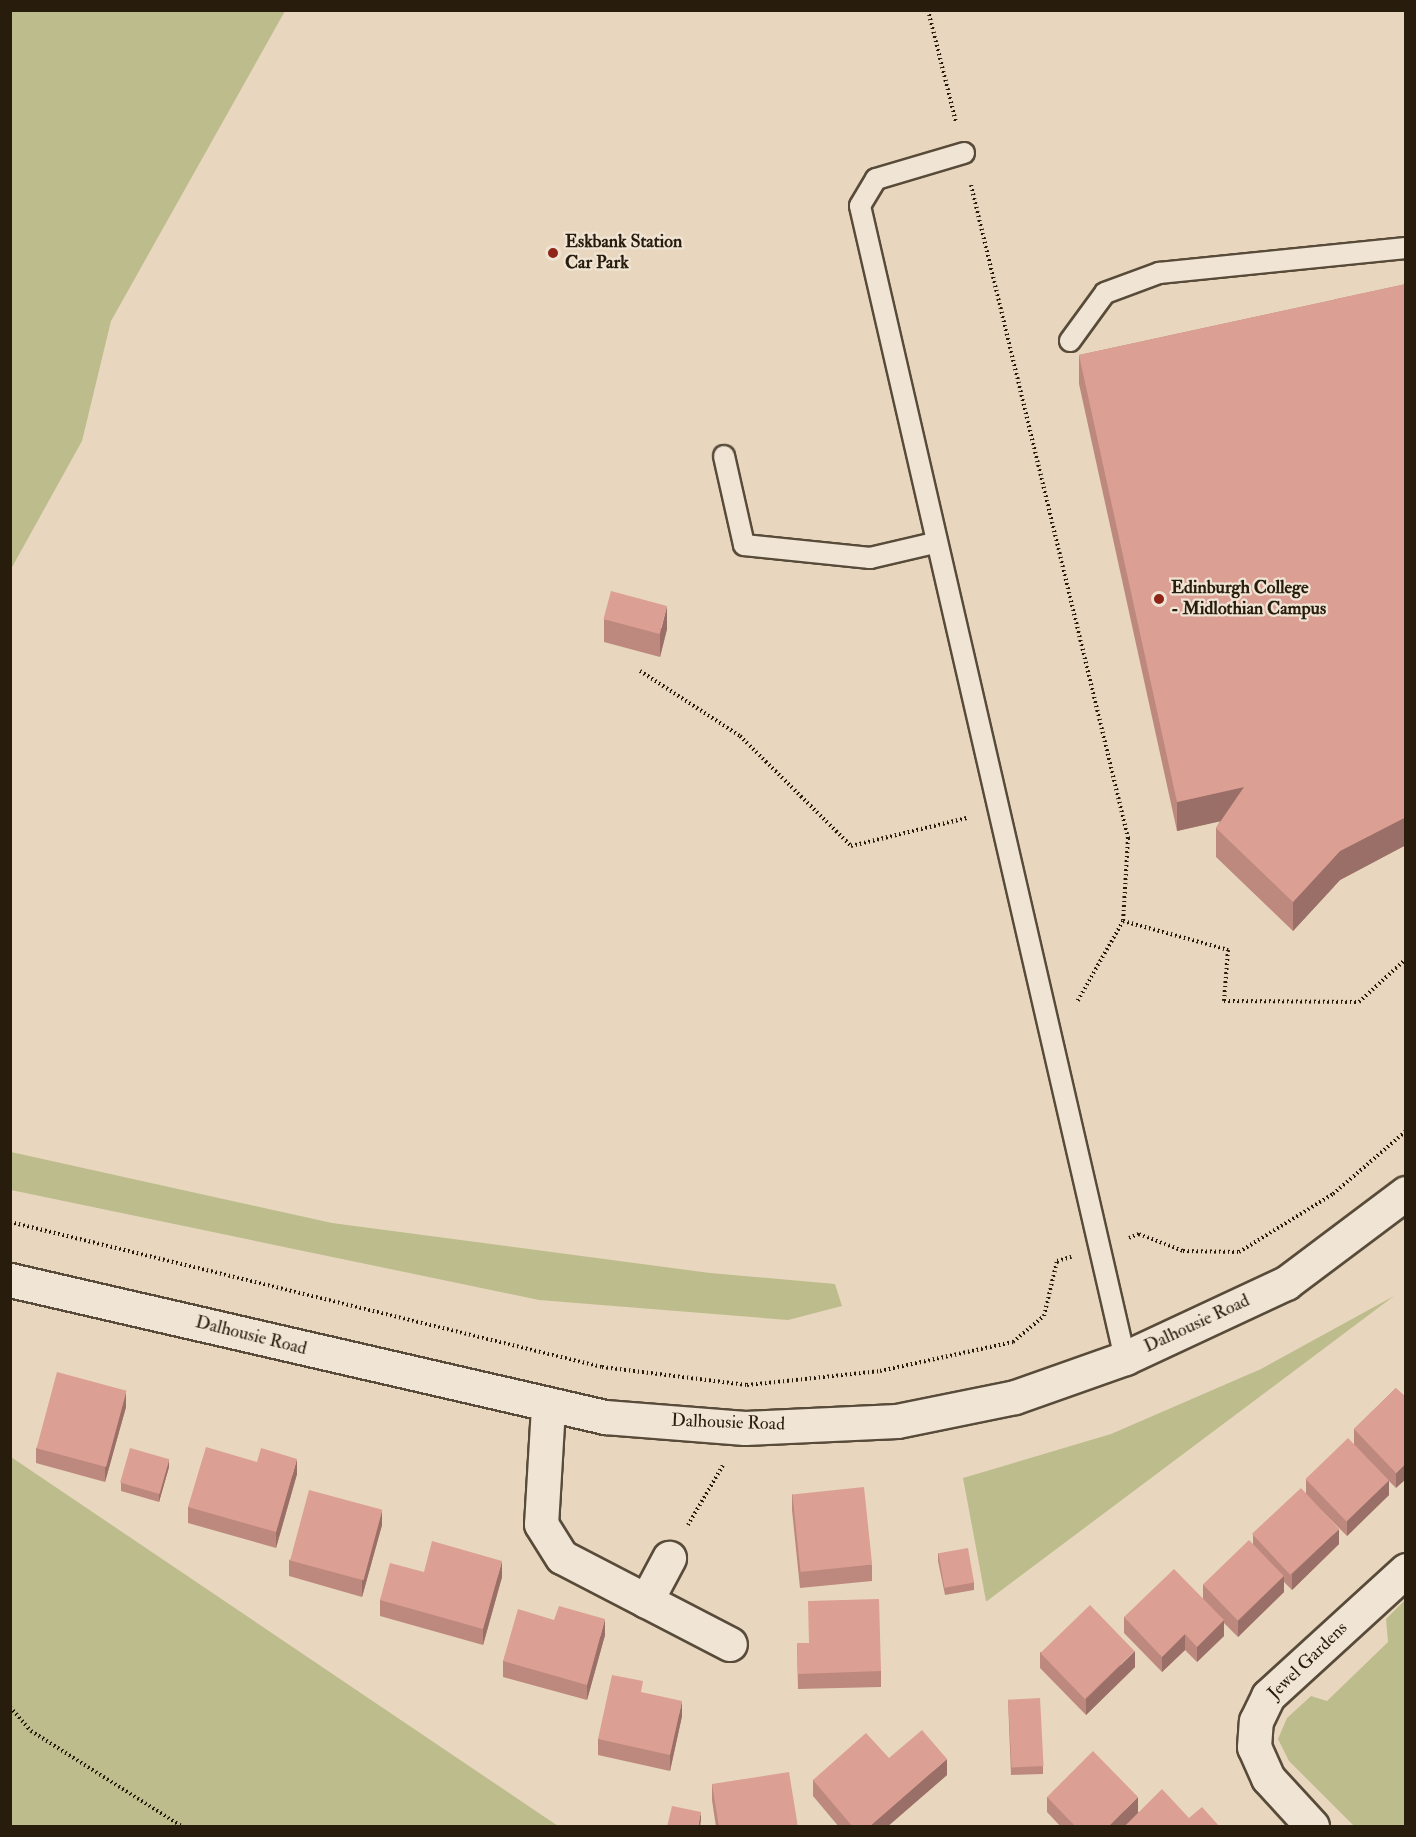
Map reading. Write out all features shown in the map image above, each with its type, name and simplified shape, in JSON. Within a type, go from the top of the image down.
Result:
[{"type":"main road","name":"Dalhousie Road","points":[[10,1280],[548,1407],[745,1428],[897,1421],[1015,1397],[1125,1358],[1286,1282],[1406,1193]]},
{"type":"main road","points":[[548,1407],[541,1524],[562,1557],[730,1644]]},
{"type":"main road","points":[[646,1601],[669,1558]]},
{"type":"main road","name":"Jewel Gardens","points":[[1312,1827],[1268,1778],[1254,1748],[1256,1721],[1268,1696],[1406,1570]]},
{"type":"lane","points":[[964,153],[876,179],[860,206],[934,543],[1125,1358]]},
{"type":"lane","points":[[1070,341],[1104,293],[1159,273],[1406,248]]},
{"type":"lane","points":[[724,456],[744,545],[870,558],[934,543]]},
{"type":"path","points":[[928,10],[1128,837],[1123,921],[1052,1047]]},
{"type":"path","points":[[640,671],[741,736],[851,846],[997,811]]},
{"type":"path","points":[[1123,921],[1228,950],[1224,1001],[1359,1002],[1406,959]]},
{"type":"path","points":[[10,1222],[602,1367],[747,1384],[880,1371],[1012,1342],[1044,1316],[1057,1261],[1100,1249],[1139,1234],[1182,1251],[1239,1252],[1334,1194],[1406,1131]]},
{"type":"path","points":[[669,1558],[745,1428]]},
{"type":"path","points":[[10,1707],[31,1731],[181,1827]]},
{"type":"shaded area","points":[[11,10],[285,11],[111,321],[82,441],[11,569]]},
{"type":"shaded area","points":[[11,1152],[332,1223],[710,1273],[835,1284],[842,1306],[788,1320],[539,1300],[11,1190]]},
{"type":"shaded area","points":[[1394,1296],[986,1601],[963,1478],[1111,1434],[1261,1369]]},
{"type":"shaded area","points":[[11,1457],[558,1826],[11,1826]]},
{"type":"shaded area","points":[[1405,1600],[1405,1826],[1354,1826],[1289,1761],[1278,1739],[1287,1718],[1311,1696],[1327,1701],[1388,1642],[1386,1619]]},
{"type":"building","points":[[1406,284],[1406,817],[1340,851],[1293,902],[1216,828],[1244,787],[1177,802],[1079,355]]},
{"type":"building","points":[[611,591],[667,606],[660,634],[603,619]]},
{"type":"building","points":[[57,1372],[127,1391],[106,1467],[37,1448]]},
{"type":"building","points":[[1396,1388],[1406,1397],[1406,1463],[1396,1473],[1354,1429]]},
{"type":"building","points":[[1348,1438],[1389,1480],[1347,1521],[1306,1479]]},
{"type":"building","points":[[206,1447],[257,1462],[261,1448],[297,1459],[276,1532],[188,1507]]},
{"type":"building","points":[[130,1448],[169,1459],[159,1494],[120,1483]]},
{"type":"building","points":[[864,1487],[872,1565],[801,1572],[792,1495]]},
{"type":"building","points":[[1301,1488],[1339,1529],[1290,1575],[1252,1534]]},
{"type":"building","points":[[309,1490],[382,1510],[364,1580],[290,1561]]},
{"type":"building","points":[[1249,1540],[1284,1576],[1238,1620],[1203,1584]]},
{"type":"building","points":[[432,1541],[502,1561],[483,1629],[380,1600],[390,1563],[424,1572]]},
{"type":"building","points":[[968,1548],[974,1582],[945,1588],[938,1553]]},
{"type":"building","points":[[1174,1569],[1224,1620],[1197,1647],[1185,1634],[1162,1657],[1124,1617]]},
{"type":"building","points":[[879,1599],[881,1671],[798,1674],[797,1643],[809,1643],[808,1601]]},
{"type":"building","points":[[1090,1605],[1134,1651],[1085,1699],[1040,1653]]},
{"type":"building","points":[[559,1606],[605,1619],[587,1685],[503,1661],[518,1609],[554,1620]]},
{"type":"building","points":[[612,1675],[643,1681],[641,1692],[682,1701],[670,1755],[598,1739]]},
{"type":"building","points":[[1040,1698],[1044,1766],[1012,1768],[1008,1700]]},
{"type":"building","points":[[922,1730],[947,1759],[869,1827],[853,1827],[813,1780],[866,1733],[889,1758]]},
{"type":"building","points":[[1093,1751],[1138,1797],[1108,1827],[1076,1827],[1047,1797]]},
{"type":"building","points":[[789,1772],[798,1827],[719,1827],[712,1784]]},
{"type":"building","points":[[1162,1789],[1189,1818],[1202,1807],[1220,1827],[1124,1827]]},
{"type":"building","points":[[672,1806],[701,1812],[698,1827],[667,1827]]},
{"type":"place","name":"Eskbank Station Car Park","points":[[553,253]]},
{"type":"place","name":"Edinburgh College - Midlothian Campus","points":[[1159,599]]}]
